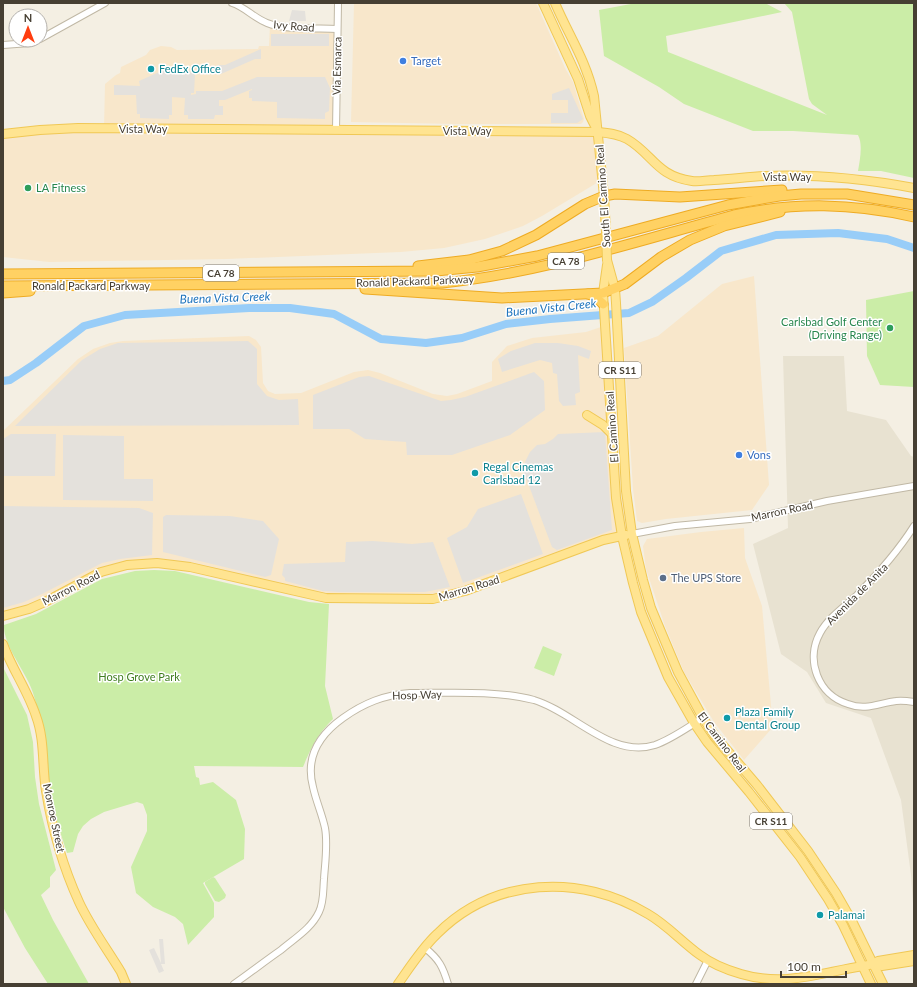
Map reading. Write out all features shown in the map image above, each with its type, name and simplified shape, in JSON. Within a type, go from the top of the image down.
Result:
[{"type":"highway","points":[[355,272],[448,263],[490,255],[526,240],[585,204],[604,196],[615,194],[680,197],[786,190],[801,194]]},
{"type":"highway","name":"Ronald Packard Parkway","points":[[3,274],[436,271],[477,267],[537,256],[728,205],[765,198],[801,194],[847,194],[914,205]]},
{"type":"highway","points":[[318,284],[371,290],[478,298],[603,293],[625,284],[676,247],[706,232],[724,226],[809,206]]},
{"type":"highway","name":"Ronald Packard Parkway","points":[[3,286],[429,283],[483,278],[549,265],[734,215],[762,210],[809,206],[858,207],[914,217]]},
{"type":"highway","points":[[3,269],[86,274]]},
{"type":"highway","points":[[3,293],[99,286]]},
{"type":"highway","points":[[586,294],[594,296],[603,304]]},
{"type":"main road","name":"South El Camino Real","points":[[542,3],[578,79],[590,116],[598,132]]},
{"type":"main road","name":"South El Camino Real","points":[[555,3],[581,56],[590,81],[598,132],[608,260]]},
{"type":"main road","name":"Vista Way","points":[[3,134],[78,128],[598,132],[614,134],[626,138],[661,169],[681,179],[694,181],[765,176],[826,177],[887,183],[914,188]]},
{"type":"main road","name":"El Camino Real","points":[[608,260],[615,289],[626,491],[632,534],[651,608],[678,672],[703,718],[715,736],[757,785],[808,851],[844,907],[883,984]]},
{"type":"main road","name":"El Camino Real","points":[[608,260],[603,293],[603,304],[616,498],[622,536],[641,612],[668,677],[694,723],[706,742],[749,792],[800,857],[828,899],[871,984]]},
{"type":"main road","points":[[587,415],[603,425],[612,434]]},
{"type":"main road","name":"Marron Road","points":[[3,616],[29,609],[45,602],[101,572],[128,566],[157,563],[190,567],[326,598],[433,599],[465,591],[603,540],[632,534]]},
{"type":"main road","name":"Monroe Street","points":[[3,644],[9,660],[36,716],[42,740],[46,790],[56,836],[66,868],[79,902],[121,972],[126,984]]},
{"type":"main road","points":[[398,984],[437,933],[464,912],[488,900],[512,891],[545,886],[569,886],[603,893],[627,902],[650,915],[708,960],[726,969],[765,980],[801,978],[914,955]]},
{"type":"main road","points":[[874,964],[882,966],[914,961]]},
{"type":"street","points":[[48,35],[105,3]]},
{"type":"street","name":"Ivy Road","points":[[232,3],[243,8],[262,21],[272,24],[286,27],[337,29]]},
{"type":"street","name":"Via Esmarca","points":[[336,130],[338,3]]},
{"type":"street","name":"Marron Road","points":[[632,534],[675,526],[750,518],[828,501],[914,486]]},
{"type":"street","name":"Avenida de Anita","points":[[914,526],[891,560],[823,628],[816,643],[813,657],[816,672],[821,684],[829,694],[840,701],[849,705],[864,707],[878,706],[897,701],[914,702]]},
{"type":"street","name":"Hosp Way","points":[[234,984],[307,929],[319,911],[323,895],[325,837],[322,815],[312,782],[311,770],[313,754],[324,734],[332,726],[357,708],[376,699],[396,694],[410,693],[495,695],[520,698],[544,704],[556,709],[613,743],[633,747],[648,747],[667,740],[703,718]]},
{"type":"street","points":[[425,948],[436,957],[443,968],[448,984]]},
{"type":"street","points":[[696,984],[708,960]]},
{"type":"shaded area","points":[[354,3],[536,3],[565,68],[573,82],[584,119],[583,122],[581,124],[456,124],[351,122]]},
{"type":"shaded area","points":[[292,10],[305,11],[306,21],[289,21]]},
{"type":"shaded area","points":[[270,25],[337,30],[336,129],[104,128],[105,84],[120,73],[121,67],[146,55],[150,50],[161,46],[171,47],[177,50],[258,49],[259,46],[269,46]]},
{"type":"shaded area","points":[[271,34],[329,34],[329,46],[271,46]]},
{"type":"shaded area","points":[[261,49],[261,59],[255,59],[221,74],[217,74],[217,65],[225,65]]},
{"type":"shaded area","points":[[185,65],[186,69],[195,75],[194,93],[191,93],[191,95],[196,94],[196,91],[222,91],[257,77],[325,77],[330,88],[329,111],[325,113],[325,119],[277,118],[277,102],[252,101],[252,98],[249,98],[249,91],[252,89],[225,100],[219,100],[219,106],[223,106],[223,115],[215,115],[214,119],[188,119],[188,115],[184,115],[185,98],[172,97],[172,115],[169,115],[169,119],[140,118],[140,114],[137,114],[136,95],[114,95],[114,85],[140,86],[139,81],[166,69],[168,71],[172,70],[171,67]]},
{"type":"shaded area","points":[[569,88],[583,119],[577,123],[551,123],[551,113],[568,113],[568,100],[552,100],[552,94]]},
{"type":"shaded area","points":[[3,133],[597,133],[600,181],[523,226],[485,239],[444,248],[401,252],[227,259],[49,262],[3,257]]},
{"type":"shaded area","points":[[754,276],[769,485],[752,510],[642,523],[637,521],[633,489],[624,348],[658,336],[722,284]]},
{"type":"shaded area","points":[[610,324],[621,492],[627,535],[449,596],[345,599],[192,567],[127,565],[73,585],[3,616],[3,431],[78,359],[93,349],[110,343],[123,341],[249,336],[256,340],[261,347],[263,383],[268,391],[275,394],[301,393],[354,372],[368,370],[380,373],[433,394],[447,396],[457,394],[492,381],[492,362],[507,346],[532,338],[586,332]]},
{"type":"shaded area","points":[[248,341],[257,349],[257,384],[267,396],[279,400],[298,399],[299,425],[15,426],[82,360],[100,349],[118,343]]},
{"type":"shaded area","points":[[535,343],[558,343],[578,346],[591,351],[589,359],[578,355],[580,392],[575,394],[576,405],[563,406],[559,401],[557,374],[553,373],[552,363],[540,360],[502,372],[498,359],[511,351]]},
{"type":"shaded area","points":[[783,356],[844,356],[847,411],[886,420],[911,456],[914,457],[914,918],[911,875],[901,800],[871,718],[826,703],[807,672],[781,654],[753,544],[788,528]]},
{"type":"shaded area","points":[[534,372],[544,381],[545,410],[510,435],[452,455],[407,455],[406,442],[365,439],[349,429],[313,429],[313,395],[359,377],[369,376],[441,401],[465,397]]},
{"type":"shaded area","points":[[605,432],[612,530],[557,550],[552,547],[523,470],[525,462],[530,452],[537,445],[545,444],[558,434]]},
{"type":"shaded area","points":[[11,434],[56,434],[55,476],[3,476],[3,439]]},
{"type":"shaded area","points":[[63,435],[124,436],[124,479],[153,479],[153,501],[63,500]]},
{"type":"shaded area","points":[[521,494],[543,554],[463,583],[447,538],[467,527],[478,509]]},
{"type":"shaded area","points":[[3,506],[139,508],[153,513],[152,555],[102,563],[42,594],[24,602],[3,608]]},
{"type":"shaded area","points":[[166,515],[230,516],[263,521],[279,539],[271,575],[265,577],[163,552],[163,517]]},
{"type":"shaded area","points":[[744,528],[745,558],[762,606],[773,727],[744,760],[714,722],[684,672],[665,626],[646,569],[643,546],[647,539]]},
{"type":"shaded area","points":[[373,541],[412,544],[433,542],[450,587],[425,592],[323,591],[285,581],[285,578],[282,575],[284,564],[345,562],[346,542]]},
{"type":"shaded area","points":[[159,939],[163,939],[165,964],[161,964],[164,971],[159,973],[149,950],[154,948],[161,963]]},
{"type":"green space","points":[[636,3],[765,3],[782,12],[666,36],[668,52],[827,115],[812,104],[809,99],[792,12],[784,3],[914,3],[914,178],[881,171],[858,171],[861,147],[858,135],[793,131],[753,131],[684,104],[659,87],[604,56],[599,10]]},
{"type":"green space","name":"Carlsbad Golf Center (Driving Range)","points":[[914,291],[914,387],[880,385],[867,356],[866,300]]},
{"type":"green space","name":"Hosp Grove Park","points":[[135,571],[175,571],[309,602],[329,604],[325,686],[333,719],[315,741],[303,767],[194,766],[196,777],[199,778],[200,785],[213,782],[236,800],[245,829],[244,859],[203,883],[214,903],[214,917],[188,945],[183,924],[175,917],[153,907],[136,893],[131,867],[147,831],[147,815],[143,804],[137,802],[104,812],[91,819],[83,826],[78,834],[73,852],[67,853],[47,786],[39,721],[34,695],[6,639],[4,632],[4,625],[36,614],[102,579]]},
{"type":"green space","points":[[543,646],[562,654],[554,676],[534,668]]},
{"type":"green space","points":[[3,667],[27,715],[33,742],[35,777],[39,804],[56,870],[50,877],[50,887],[41,895],[53,920],[89,984],[48,984],[25,948],[3,907]]},
{"type":"green space","points":[[213,877],[226,895],[225,898],[219,902],[215,901],[205,884],[205,882]]},
{"type":"waterway","name":"Buena Vista Creek","points":[[3,381],[10,380],[36,363],[84,326],[125,315],[249,308],[290,308],[334,314],[381,339],[426,343],[462,338],[506,324],[629,313],[652,302],[721,251],[776,235],[838,233],[887,239],[914,248]]},
{"type":"place","name":"Target","points":[[403,61]]},
{"type":"place","name":"FedEx Office","points":[[151,69]]},
{"type":"place","name":"LA Fitness","points":[[28,188]]},
{"type":"place","name":"Carlsbad Golf Center (Driving Range)","points":[[890,328]]},
{"type":"place","name":"Vons","points":[[739,455]]},
{"type":"place","name":"Regal Cinemas Carlsbad 12","points":[[475,473]]},
{"type":"place","name":"The UPS Store","points":[[663,578]]},
{"type":"place","name":"Plaza Family Dental Group","points":[[727,718]]},
{"type":"place","name":"Palamai","points":[[820,915]]}]
